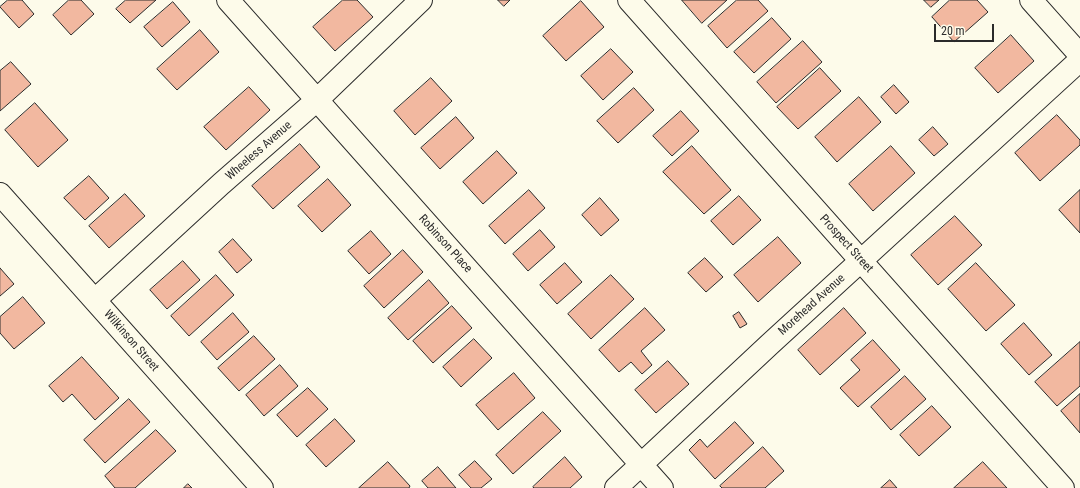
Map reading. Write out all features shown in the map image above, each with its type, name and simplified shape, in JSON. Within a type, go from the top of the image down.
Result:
[{"type":"street","name":"Robinson Place","points":[[228,0],[662,488]]},
{"type":"street","name":"Wheeless Avenue","points":[[95,300],[221,184],[317,100],[421,0]]},
{"type":"street","name":"Prospect Street","points":[[629,0],[1063,488]]},
{"type":"street","points":[[1031,0],[1080,55]]},
{"type":"street","name":"Morehead Avenue","points":[[616,488],[1080,60]]},
{"type":"street","name":"Wilkinson Street","points":[[0,194],[262,488]]},
{"type":"building","points":[[8,0],[22,0],[34,14],[19,28],[0,7]]},
{"type":"building","points":[[69,0],[81,0],[94,14],[71,35],[53,15]]},
{"type":"building","points":[[126,0],[156,0],[130,23],[116,9]]},
{"type":"building","points":[[343,0],[357,0],[373,17],[335,51],[313,27]]},
{"type":"building","points":[[498,0],[510,0],[504,6]]},
{"type":"building","points":[[682,0],[727,0],[702,23]]},
{"type":"building","points":[[737,0],[758,0],[768,11],[727,48],[708,26]]},
{"type":"building","points":[[924,0],[939,0],[931,7]]},
{"type":"building","points":[[950,0],[977,0],[988,12],[954,42],[932,17]]},
{"type":"building","points":[[581,1],[604,27],[566,61],[543,36]]},
{"type":"building","points":[[173,2],[190,22],[162,47],[144,27]]},
{"type":"building","points":[[772,18],[791,39],[754,73],[734,52]]},
{"type":"building","points":[[200,30],[219,52],[177,90],[157,69]]},
{"type":"building","points":[[1011,35],[1034,61],[998,93],[975,68]]},
{"type":"building","points":[[803,41],[822,62],[776,103],[757,82]]},
{"type":"building","points":[[611,49],[633,72],[603,100],[581,76]]},
{"type":"building","points":[[11,62],[31,84],[0,111],[0,71]]},
{"type":"building","points":[[820,68],[841,91],[798,129],[777,107]]},
{"type":"building","points":[[431,78],[452,101],[415,135],[394,111]]},
{"type":"building","points":[[894,85],[909,102],[896,114],[881,97]]},
{"type":"building","points":[[249,87],[270,110],[226,150],[204,127]]},
{"type":"building","points":[[634,88],[654,110],[618,143],[597,121]]},
{"type":"building","points":[[859,97],[881,122],[837,162],[815,137]]},
{"type":"building","points":[[35,103],[68,140],[38,167],[5,130]]},
{"type":"building","points":[[681,111],[699,131],[672,156],[653,136]]},
{"type":"building","points":[[1057,115],[1080,140],[1080,145],[1040,181],[1015,153]]},
{"type":"building","points":[[456,117],[474,138],[440,169],[421,148]]},
{"type":"building","points":[[933,127],[948,144],[934,156],[919,140]]},
{"type":"building","points":[[300,144],[320,167],[273,209],[252,186]]},
{"type":"building","points":[[692,146],[731,190],[704,214],[663,172]]},
{"type":"building","points":[[891,146],[915,173],[873,211],[849,184]]},
{"type":"building","points":[[497,151],[517,173],[483,204],[463,182]]},
{"type":"building","points":[[89,176],[109,198],[85,220],[64,198]]},
{"type":"building","points":[[328,179],[351,205],[322,232],[298,206]]},
{"type":"building","points":[[529,190],[545,208],[505,244],[489,226]]},
{"type":"building","points":[[1080,190],[1080,233],[1059,210]]},
{"type":"building","points":[[125,194],[145,216],[109,248],[89,226]]},
{"type":"building","points":[[739,196],[761,220],[733,245],[711,221]]},
{"type":"building","points":[[600,198],[619,220],[601,236],[582,215]]},
{"type":"building","points":[[955,216],[982,245],[938,285],[911,255]]},
{"type":"building","points":[[540,230],[555,247],[528,271],[513,254]]},
{"type":"building","points":[[371,231],[391,254],[369,274],[348,251]]},
{"type":"building","points":[[778,237],[801,263],[758,302],[734,275]]},
{"type":"building","points":[[233,239],[252,260],[237,273],[219,252]]},
{"type":"building","points":[[403,250],[423,272],[384,308],[364,286]]},
{"type":"building","points":[[705,258],[723,277],[706,292],[688,273]]},
{"type":"building","points":[[183,261],[200,280],[167,309],[150,290]]},
{"type":"building","points":[[565,263],[582,282],[557,304],[540,285]]},
{"type":"building","points":[[976,263],[1015,305],[986,331],[948,289]]},
{"type":"building","points":[[0,268],[14,284],[0,296]]},
{"type":"building","points":[[216,275],[234,295],[189,336],[171,316]]},
{"type":"building","points":[[611,275],[634,299],[591,339],[568,314]]},
{"type":"building","points":[[429,280],[449,303],[408,340],[388,318]]},
{"type":"building","points":[[23,297],[45,323],[14,349],[0,333],[0,317]]},
{"type":"building","points":[[452,306],[472,328],[433,363],[413,341]]},
{"type":"building","points":[[645,308],[665,330],[641,351],[652,365],[642,374],[631,362],[619,372],[599,350]]},
{"type":"building","points":[[844,308],[866,333],[820,375],[798,350]]},
{"type":"building","points":[[739,312],[747,324],[740,328],[733,316]]},
{"type":"building","points":[[233,313],[249,332],[217,360],[201,342]]},
{"type":"building","points":[[1024,323],[1052,355],[1029,375],[1001,344]]},
{"type":"building","points":[[254,336],[275,359],[239,391],[218,368]]},
{"type":"building","points":[[474,339],[492,358],[461,387],[443,367]]},
{"type":"building","points":[[873,340],[900,370],[858,407],[840,388],[860,370],[851,360]]},
{"type":"building","points":[[1080,342],[1080,386],[1057,406],[1035,382]]},
{"type":"building","points":[[82,357],[119,398],[95,420],[72,394],[63,402],[49,386]]},
{"type":"building","points":[[668,361],[689,384],[656,413],[635,390]]},
{"type":"building","points":[[280,365],[298,386],[264,416],[246,395]]},
{"type":"building","points":[[514,373],[535,398],[498,430],[476,405]]},
{"type":"building","points":[[905,376],[926,399],[891,430],[871,407]]},
{"type":"building","points":[[308,388],[328,409],[297,437],[277,415]]},
{"type":"building","points":[[1080,394],[1080,433],[1061,411]]},
{"type":"building","points":[[129,399],[150,422],[105,463],[84,440]]},
{"type":"building","points":[[932,406],[951,427],[919,456],[900,435]]},
{"type":"building","points":[[543,412],[561,431],[513,474],[496,455]]},
{"type":"building","points":[[335,419],[355,441],[326,467],[306,445]]},
{"type":"building","points":[[735,422],[754,443],[715,479],[689,450],[700,439],[707,447]]},
{"type":"building","points":[[156,430],[176,451],[135,488],[115,488],[105,476]]},
{"type":"building","points":[[763,447],[784,471],[765,488],[722,488],[720,486]]},
{"type":"building","points":[[565,457],[582,477],[570,488],[533,487]]},
{"type":"building","points":[[475,461],[492,479],[481,488],[471,488],[459,475]]},
{"type":"building","points":[[388,462],[410,486],[409,488],[359,488]]},
{"type":"building","points":[[983,462],[1007,488],[954,488]]},
{"type":"building","points":[[438,467],[456,488],[428,488],[422,481]]},
{"type":"building","points":[[890,480],[897,488],[881,488]]},
{"type":"building","points":[[188,484],[192,488],[184,488]]}]
